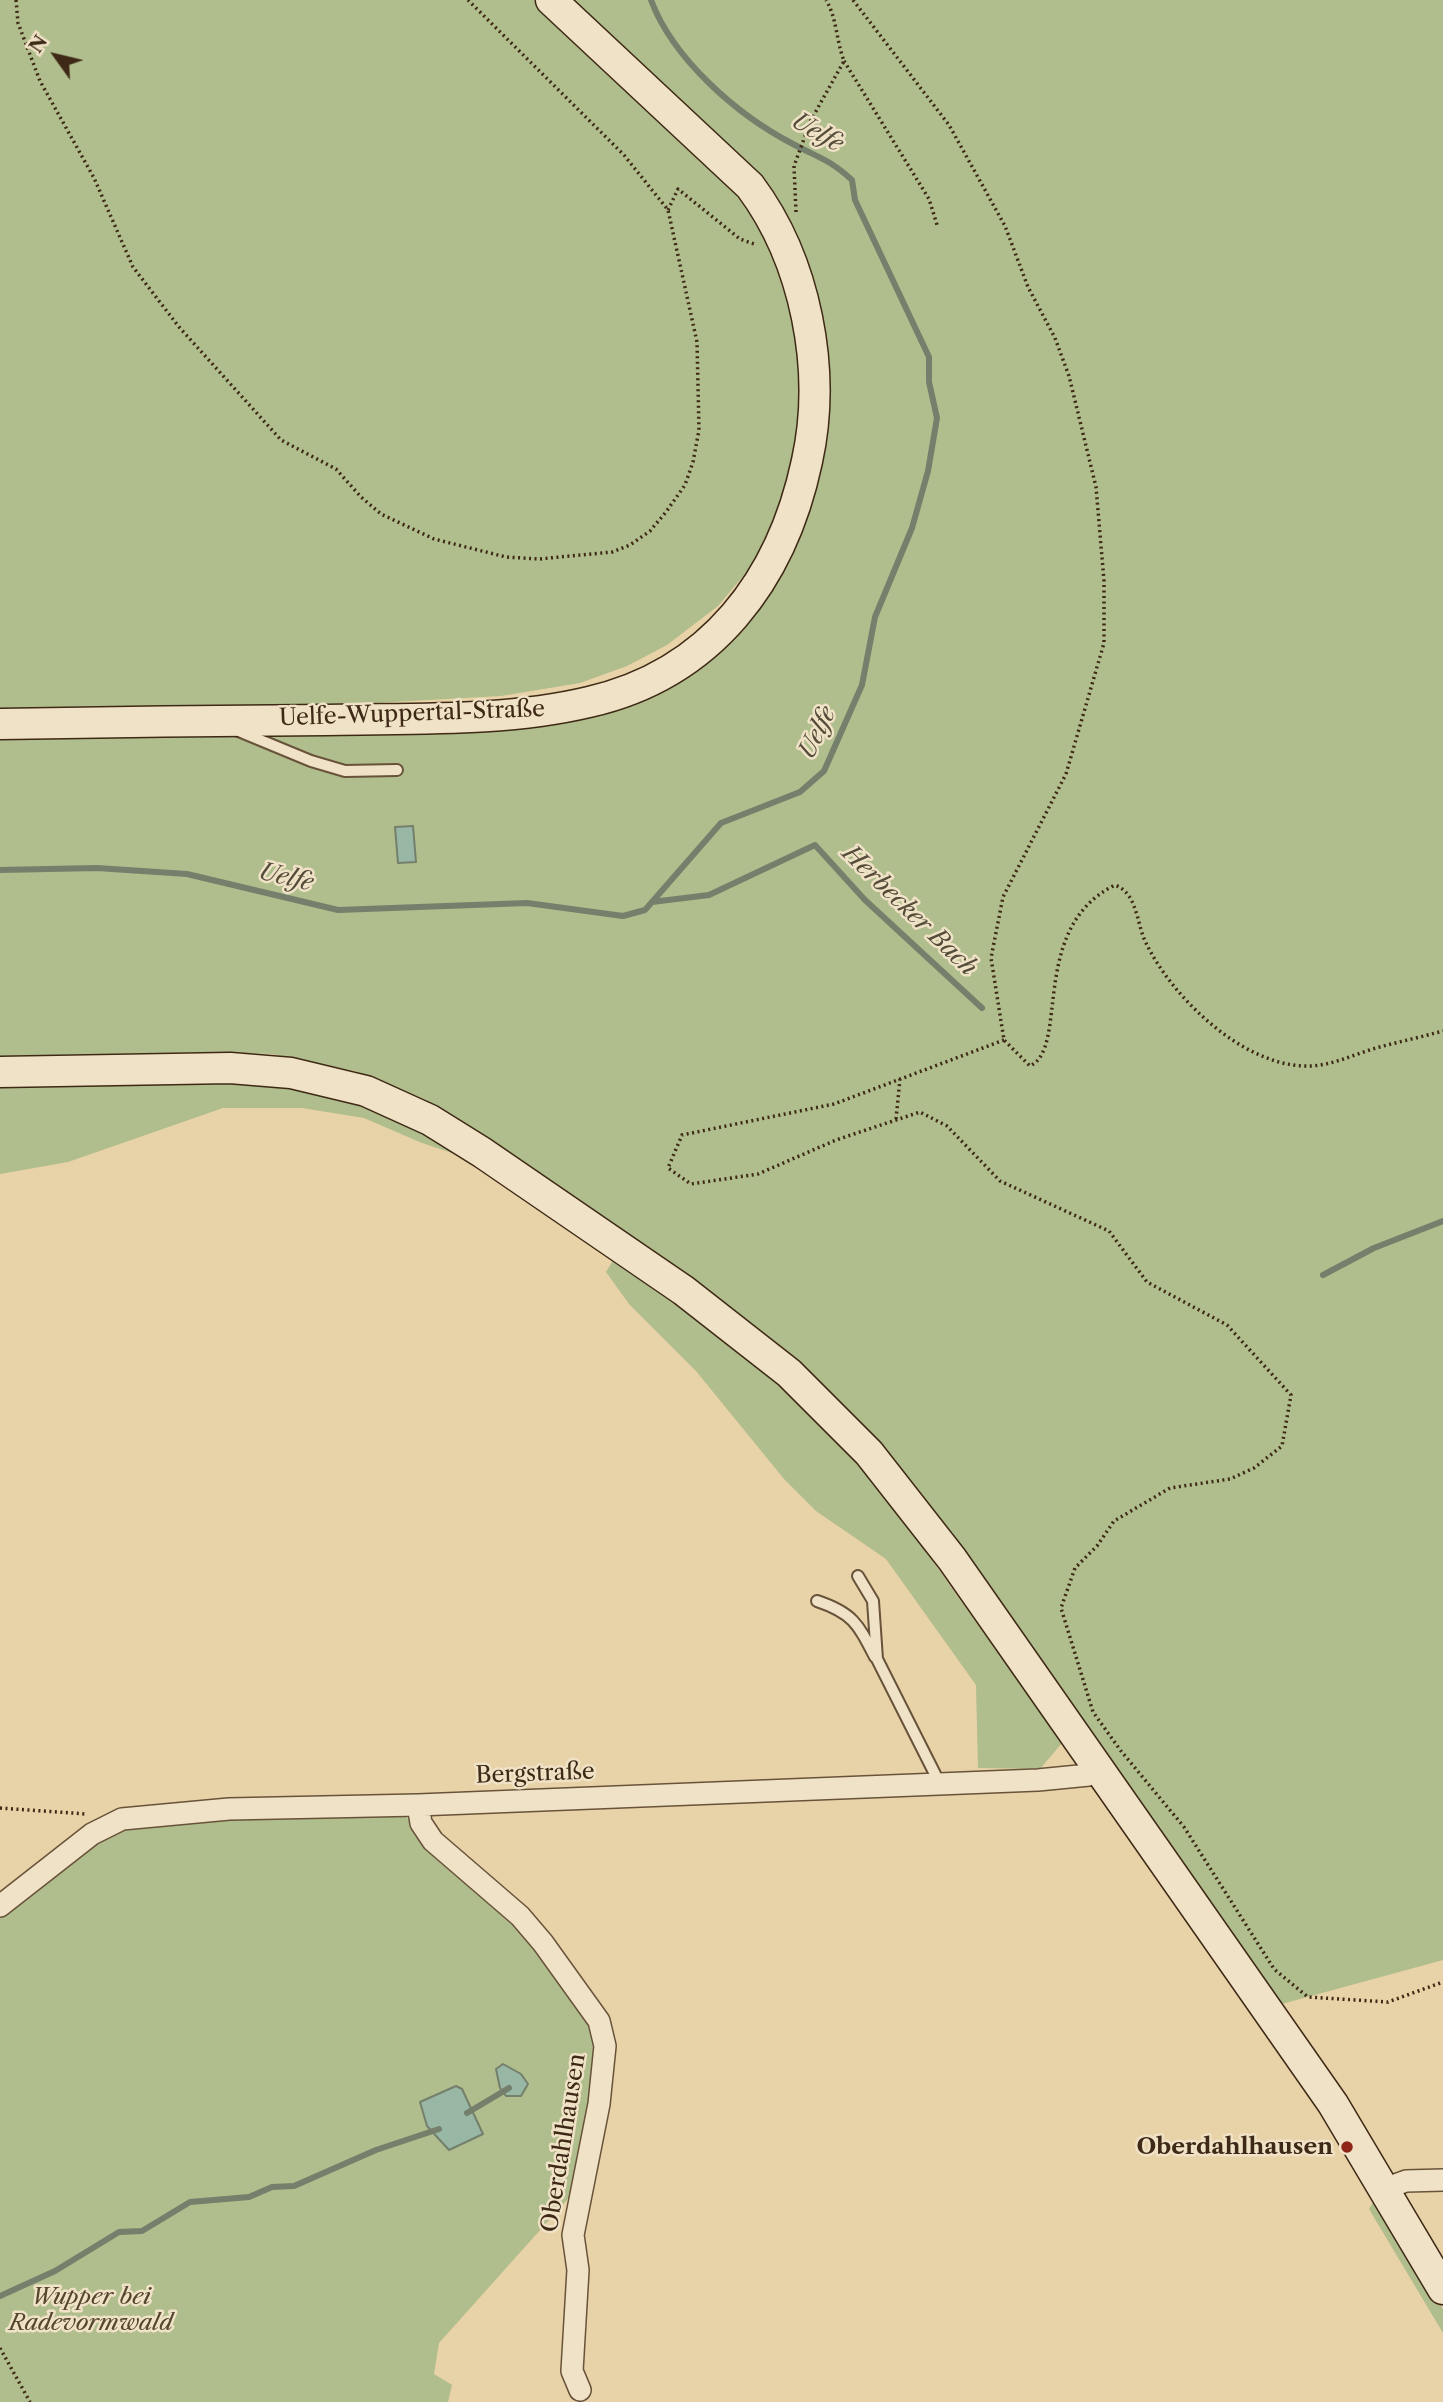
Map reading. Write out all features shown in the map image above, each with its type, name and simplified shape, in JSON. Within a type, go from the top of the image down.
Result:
[{"type":"main road","name":"Uelfe-Wuppertal-Straße","points":[[0,724],[403,719],[561,708],[614,695],[663,672],[705,645],[749,599],[778,553],[796,508],[809,452],[813,403],[811,345],[787,251],[766,207],[740,175],[551,0]]},
{"type":"main road","points":[[0,1072],[230,1068],[291,1073],[335,1082],[389,1100],[473,1146],[742,1334],[827,1407],[869,1453],[917,1513],[1333,2105],[1443,2289]]},
{"type":"street","name":"Bergstraße","points":[[0,1906],[92,1834],[122,1819],[229,1809],[418,1805],[1068,1778],[1100,1771]]},
{"type":"street","name":"Oberdahlhausen","points":[[418,1805],[421,1823],[432,1840],[520,1916],[543,1943],[599,2021],[605,2046],[599,2104],[573,2235],[578,2270],[572,2371],[580,2390]]},
{"type":"street","points":[[1384,2189],[1406,2180],[1443,2180]]},
{"type":"lane","points":[[214,721],[312,761],[345,771],[397,770]]},
{"type":"lane","points":[[858,1576],[873,1601],[877,1659]]},
{"type":"lane","points":[[817,1601],[839,1608],[856,1620],[940,1784]]},
{"type":"path","points":[[16,0],[18,23],[40,81],[94,177],[133,267],[178,327],[281,440],[336,469],[362,498],[381,513],[434,539],[506,557],[539,559],[590,556],[630,545],[650,531],[685,485],[693,462],[699,405],[697,342],[668,210],[624,155],[468,0]]},
{"type":"path","points":[[826,0],[835,13],[835,35],[844,61],[929,198],[938,228]]},
{"type":"path","points":[[853,0],[949,125],[1005,226],[1028,287],[1055,338],[1069,376],[1096,487],[1104,581],[1104,643],[1066,774],[1003,897],[994,932],[991,958],[1004,1040],[1030,1066],[1038,1060],[1049,1034],[1055,975],[1064,938],[1086,906],[1102,891],[1115,885],[1128,894],[1147,946],[1178,989],[1219,1031],[1245,1049],[1275,1062],[1304,1066],[1328,1064],[1443,1031]]},
{"type":"path","points":[[668,210],[678,190],[740,239],[787,251],[795,228],[793,177],[797,158],[804,136],[844,61]]},
{"type":"path","points":[[1004,1040],[834,1104],[682,1135],[668,1168],[691,1184],[758,1174],[836,1140],[920,1112],[947,1126],[1000,1181],[1109,1231],[1147,1282],[1227,1325],[1292,1395],[1282,1446],[1255,1468],[1230,1479],[1170,1488],[1114,1521],[1097,1546],[1074,1568],[1060,1608],[1093,1712],[1184,1828],[1274,1969],[1308,1997],[1388,2002],[1443,1982]]},
{"type":"path","points":[[896,1120],[900,1079]]},
{"type":"path","points":[[0,1808],[122,1819]]},
{"type":"path","points":[[0,2348],[30,2402]]},
{"type":"green space","points":[[0,0],[544,0],[738,178],[795,300],[803,406],[786,503],[759,557],[718,606],[667,645],[627,666],[580,683],[501,696],[392,702],[179,710],[0,710]]},
{"type":"green space","points":[[551,0],[1443,0],[1443,1960],[1278,2005],[797,1366],[750,1323],[424,1099],[355,1071],[272,1054],[214,1052],[0,1056],[0,724],[403,719],[614,695],[754,592],[813,403],[766,207]]},
{"type":"green space","points":[[221,1078],[338,1095],[410,1122],[488,1165],[422,1143],[364,1118],[302,1108],[223,1108],[68,1162],[0,1174],[0,1084]]},
{"type":"green space","points":[[614,1259],[716,1330],[814,1411],[884,1493],[1062,1743],[1040,1769],[978,1768],[976,1685],[886,1559],[816,1511],[784,1479],[696,1371],[629,1304],[606,1272]]},
{"type":"green space","name":"Wupper bei Radevormwald","points":[[400,1809],[422,1837],[518,1918],[603,2046],[575,2191],[439,2343],[434,2374],[452,2385],[448,2402],[0,2402],[0,1908],[124,1822]]},
{"type":"green space","points":[[1373,2202],[1378,2202],[1443,2309],[1443,2333],[1369,2209]]},
{"type":"shaded area","points":[[413,826],[416,862],[398,863],[395,827]]},
{"type":"shaded area","points":[[503,2064],[521,2074],[528,2084],[521,2096],[506,2096],[500,2088],[496,2069]]},
{"type":"shaded area","points":[[456,2086],[462,2089],[483,2134],[449,2150],[427,2126],[420,2102]]},
{"type":"waterway","name":"Uelfe","points":[[0,870],[97,868],[187,874],[338,910],[527,903],[623,916],[645,910],[721,823],[800,792],[824,771],[862,685],[875,617],[912,528],[928,471],[937,418],[929,382],[929,357],[855,200],[852,180],[830,163],[750,118],[729,101],[691,64],[661,22],[651,0]]},
{"type":"waterway","name":"Herbecker Bach","points":[[652,902],[709,895],[815,845],[865,900],[982,1008]]},
{"type":"waterway","name":"Herbecker Bach","points":[[1323,1275],[1374,1248],[1443,1221]]},
{"type":"waterway","points":[[467,2113],[509,2088]]},
{"type":"waterway","points":[[0,2296],[55,2271],[119,2232],[142,2231],[190,2202],[249,2197],[272,2187],[294,2186],[376,2150],[439,2129]]},
{"type":"place","name":"Oberdahlhausen","points":[[1347,2147]]}]
